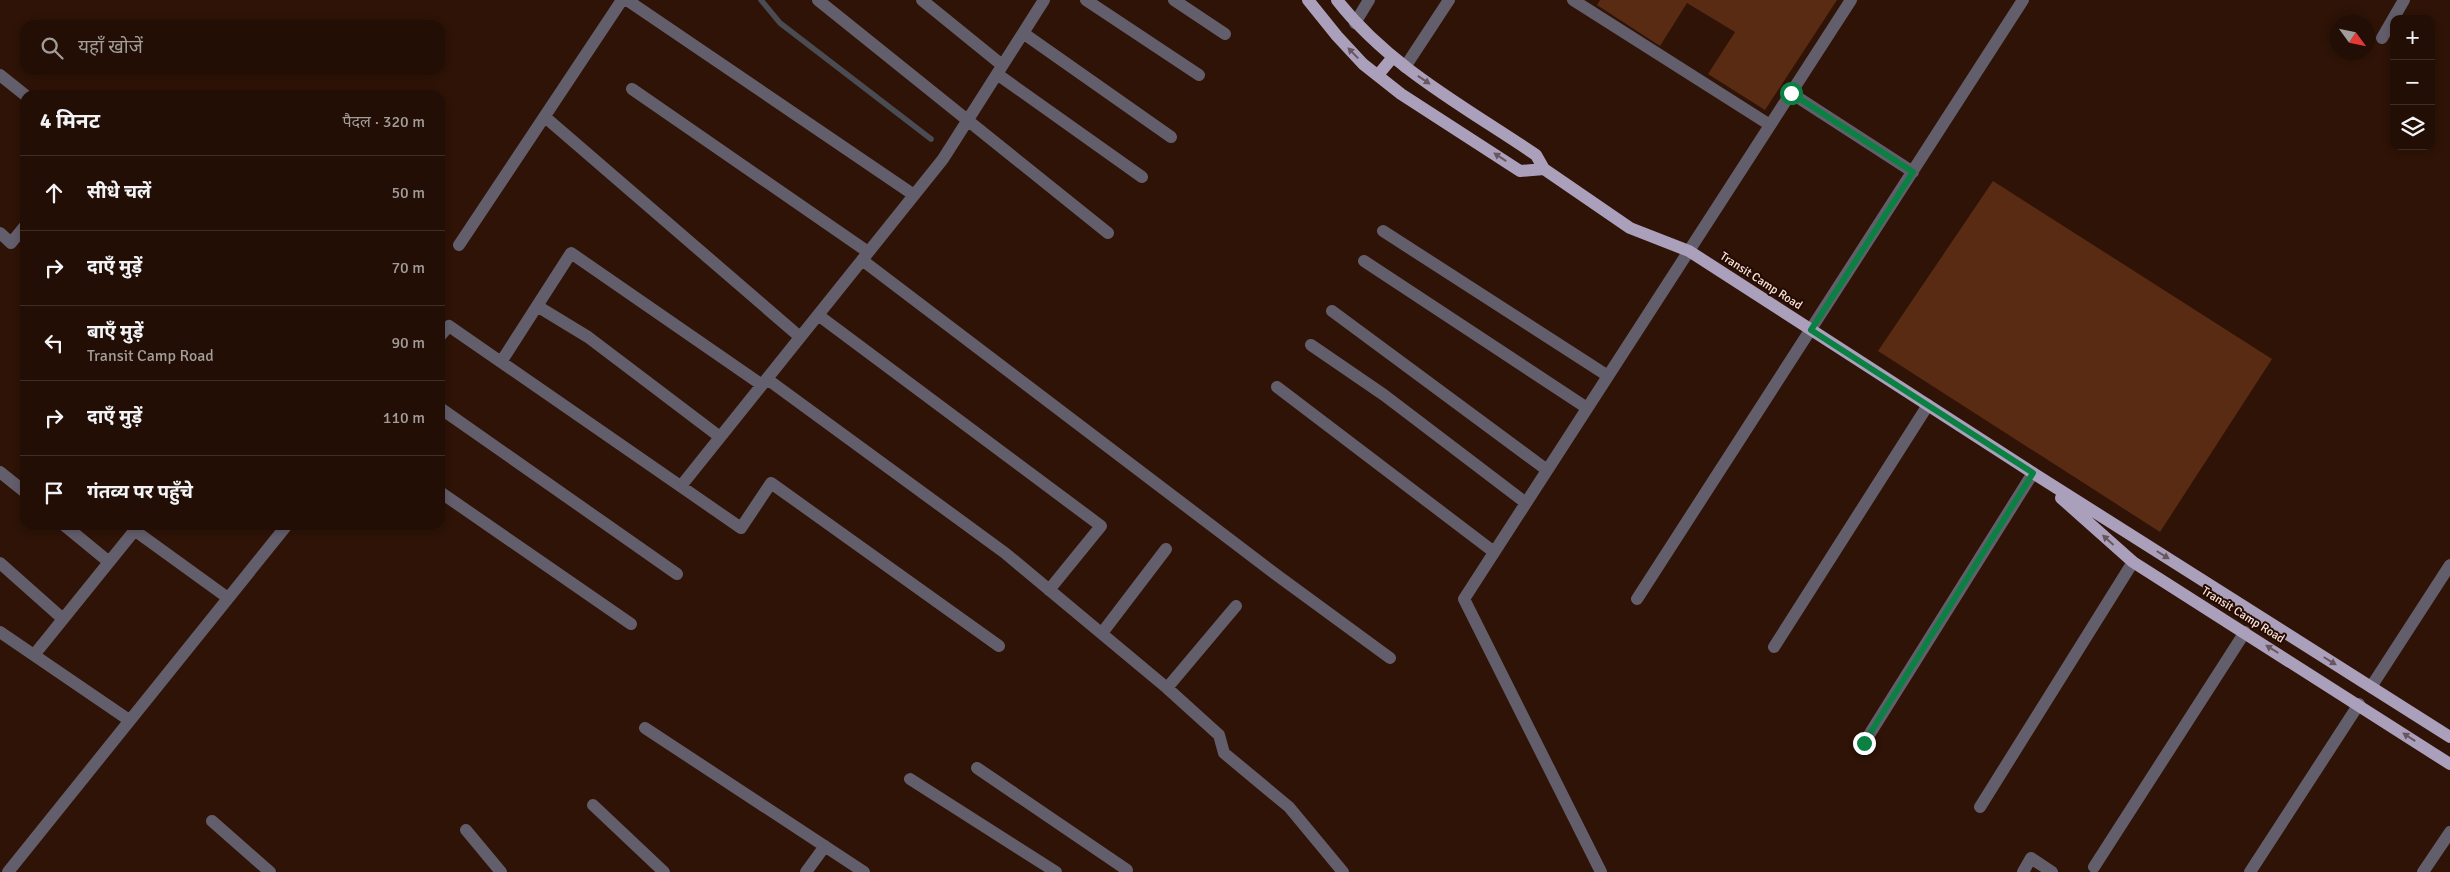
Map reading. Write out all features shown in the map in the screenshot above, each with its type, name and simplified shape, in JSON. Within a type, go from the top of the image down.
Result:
[{"type":"main road","points":[[1308,0],[1336,36],[1363,64],[1401,94],[1520,171],[1544,169]]},
{"type":"main road","name":"Transit Camp Road","points":[[1337,0],[1355,23],[1405,67],[1536,155],[1544,169],[1630,228],[1689,251],[2033,473],[2450,737]]},
{"type":"main road","points":[[1378,75],[1393,57]]},
{"type":"main road","name":"Transit Camp Road","points":[[2033,473],[2133,562],[2359,704],[2450,764]]},
{"type":"main road","points":[[2133,562],[2143,543]]},
{"type":"main road","points":[[2245,632],[2256,614]]},
{"type":"main road","points":[[2359,704],[2371,687]]},
{"type":"street","points":[[459,245],[622,0]]},
{"type":"street","points":[[627,0],[914,195]]},
{"type":"street","points":[[818,0],[967,122],[1108,233]]},
{"type":"street","points":[[922,0],[1000,70],[1142,177]]},
{"type":"street","points":[[681,486],[943,159],[1044,0]]},
{"type":"street","points":[[1086,0],[1199,75]]},
{"type":"street","points":[[1174,0],[1225,34]]},
{"type":"street","points":[[1355,23],[1369,0]]},
{"type":"street","points":[[1405,67],[1449,0]]},
{"type":"street","points":[[1573,0],[1592,5],[1770,125]]},
{"type":"street","points":[[1601,872],[1464,599],[1851,0]]},
{"type":"street","points":[[1637,600],[2023,0]]},
{"type":"street","points":[[2382,38],[2404,0]]},
{"type":"street","points":[[1023,33],[1171,137]]},
{"type":"street","points":[[0,75],[20,91]]},
{"type":"street","points":[[632,89],[865,256],[1278,576],[1390,658]]},
{"type":"street","points":[[1791,93],[1913,172]]},
{"type":"street","points":[[545,117],[800,337]]},
{"type":"street","points":[[0,233],[11,243],[20,232]]},
{"type":"street","points":[[1383,232],[1608,376]]},
{"type":"street","points":[[501,362],[571,253],[764,382],[1005,553],[1168,688],[1219,735],[1224,753],[1290,807],[1343,872]]},
{"type":"street","points":[[1364,261],[1588,408]]},
{"type":"street","points":[[537,306],[588,338],[720,437]]},
{"type":"street","points":[[1332,310],[1547,470]]},
{"type":"street","points":[[818,315],[1101,526],[1049,590]]},
{"type":"street","points":[[445,330],[449,326],[741,528],[771,483],[1000,646]]},
{"type":"street","points":[[1311,345],[1384,395],[1526,503]]},
{"type":"street","points":[[1277,387],[1494,552]]},
{"type":"street","points":[[1774,646],[1928,405]]},
{"type":"street","points":[[445,412],[677,574]]},
{"type":"street","points":[[0,472],[20,488]]},
{"type":"street","points":[[1864,743],[2033,473]]},
{"type":"street","points":[[445,495],[632,624]]},
{"type":"street","points":[[70,530],[109,562]]},
{"type":"street","points":[[34,655],[135,530]]},
{"type":"street","points":[[140,530],[228,598]]},
{"type":"street","points":[[8,872],[283,530]]},
{"type":"street","points":[[1102,634],[1166,549]]},
{"type":"street","points":[[1980,807],[2133,562]]},
{"type":"street","points":[[0,563],[63,619]]},
{"type":"street","points":[[2371,687],[2450,566]]},
{"type":"street","points":[[1168,688],[1236,606]]},
{"type":"street","points":[[0,632],[129,720]]},
{"type":"street","points":[[2094,867],[2245,632]]},
{"type":"street","points":[[2250,872],[2359,704]]},
{"type":"street","points":[[645,728],[864,872]]},
{"type":"street","points":[[977,768],[1127,870],[1125,872]]},
{"type":"street","points":[[910,779],[1056,872]]},
{"type":"street","points":[[593,805],[664,872]]},
{"type":"street","points":[[212,821],[270,872]]},
{"type":"street","points":[[466,830],[501,872]]},
{"type":"street","points":[[2423,872],[2450,832]]},
{"type":"street","points":[[806,872],[825,846]]},
{"type":"street","points":[[2023,872],[2031,858],[2052,872]]},
{"type":"shaded area","points":[[1600,0],[1837,0],[1765,110],[1708,74],[1735,32],[1687,3],[1660,46],[1597,5]]},
{"type":"shaded area","points":[[1993,181],[2272,359],[2160,532],[1878,351]]},
{"type":"waterway","points":[[761,0],[780,23],[931,139]]},
{"type":"route","points":[[1791,93],[1913,172],[1811,330],[2033,473],[1864,743]]}]
